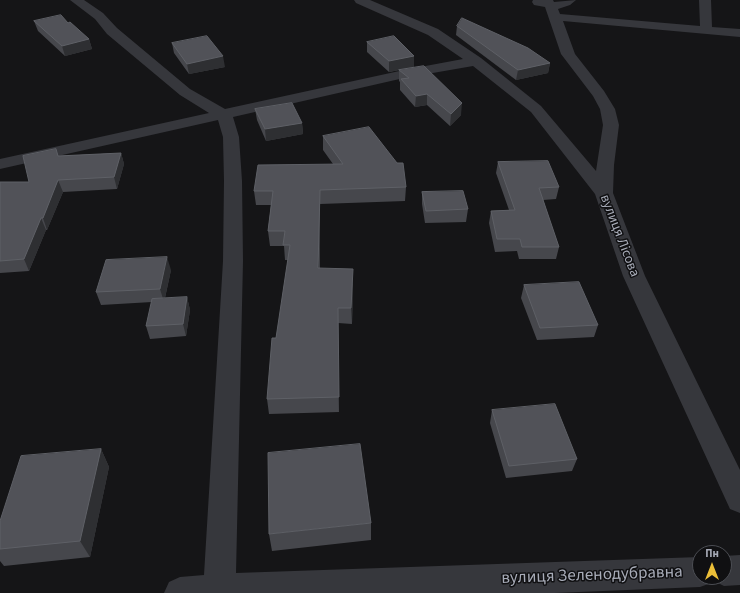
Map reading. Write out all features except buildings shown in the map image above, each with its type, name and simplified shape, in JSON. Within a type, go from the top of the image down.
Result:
[{"type":"street","points":[[76,0],[99,16],[112,31],[185,92],[224,115],[231,138],[233,181],[233,261],[219,591]]},
{"type":"street","name":"вулиця Лісова","points":[[360,0],[433,32],[476,62],[536,109],[604,193],[634,276],[740,500]]},
{"type":"street","points":[[533,0],[551,8],[706,30],[740,33]]},
{"type":"street","points":[[551,8],[570,0]]},
{"type":"street","points":[[705,0],[706,30]]},
{"type":"street","points":[[551,8],[568,54],[604,101],[610,118],[611,137],[605,166],[604,193]]},
{"type":"street","points":[[0,164],[404,74],[476,62]]},
{"type":"street","name":"вулиця Зеленодубравна","points":[[180,593],[692,572]]}]
